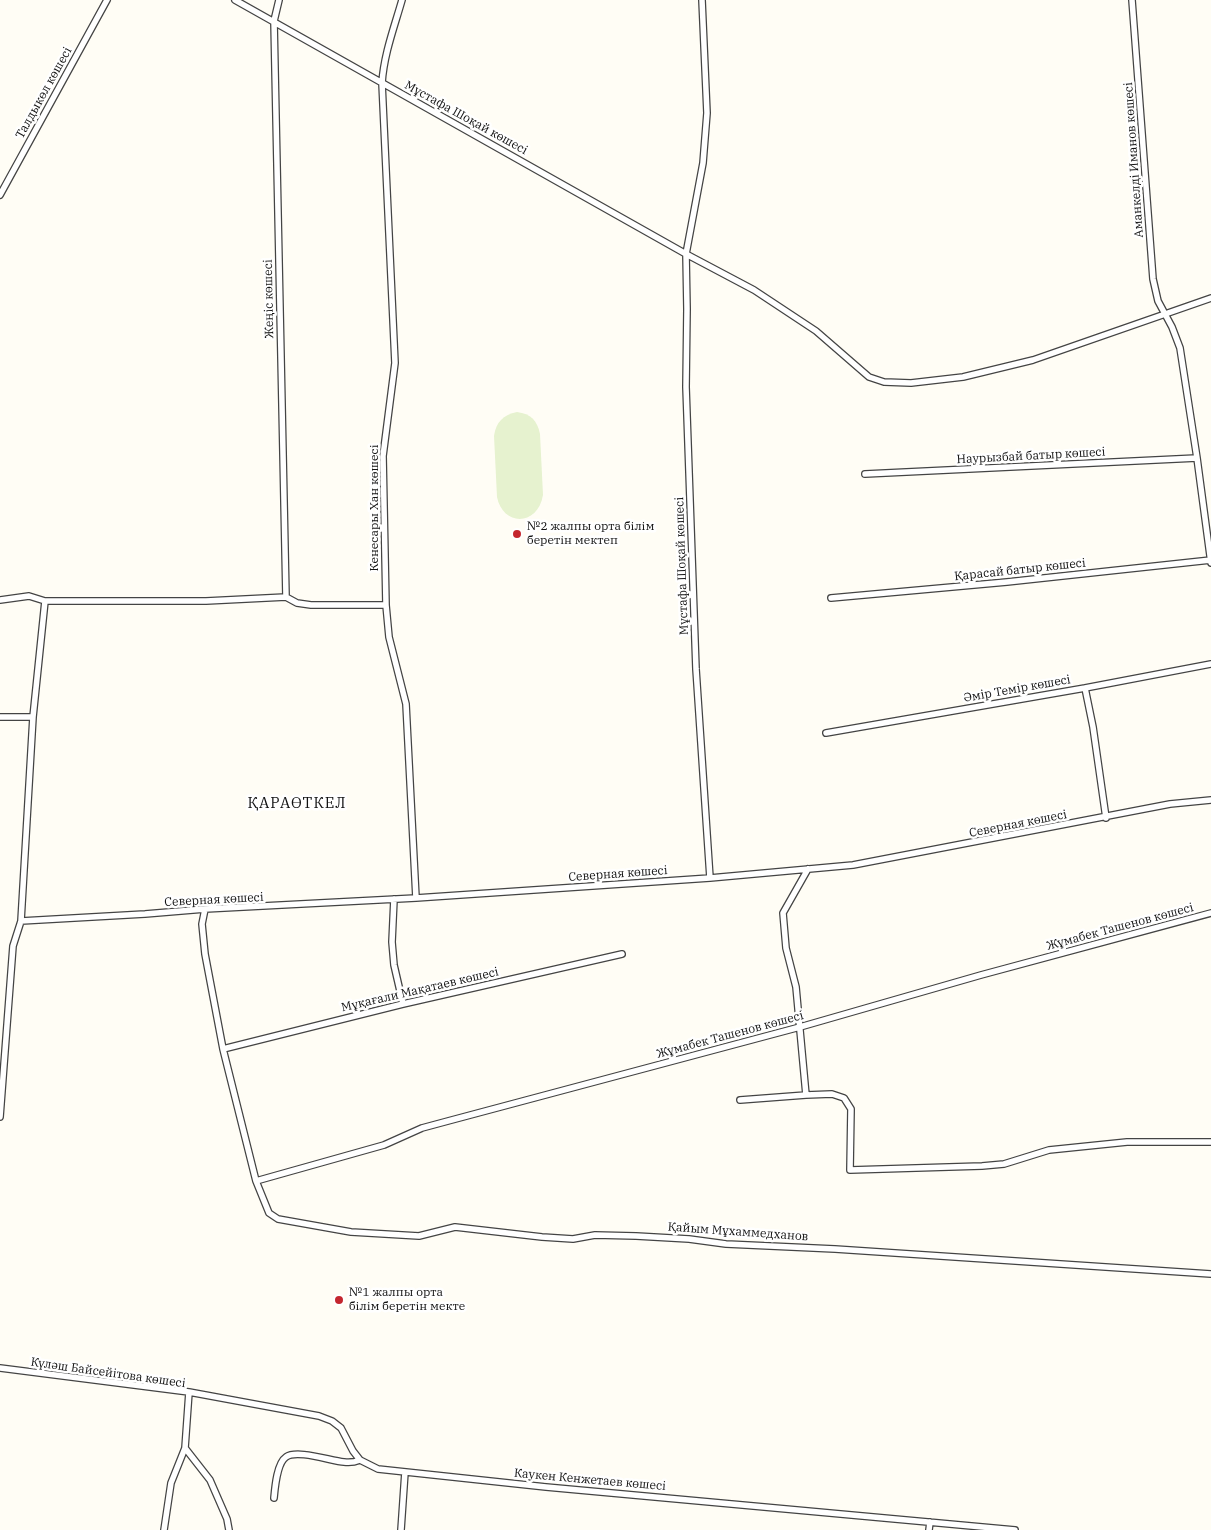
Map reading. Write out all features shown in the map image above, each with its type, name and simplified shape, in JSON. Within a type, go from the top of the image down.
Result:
[{"type":"street","name":"Талдыкөл көшесі","points":[[0,195],[106,0]]},
{"type":"street","name":"Мұстафа Шоқай көшесі","points":[[236,0],[686,254]]},
{"type":"street","name":"Жеңіс көшесі","points":[[279,0],[274,20],[286,598]]},
{"type":"street","name":"Кенесары Хан көшесі","points":[[402,0],[388,46],[383,67],[382,83],[395,363],[383,456],[386,605],[389,637],[406,704],[416,898]]},
{"type":"street","name":"Мұстафа Шоқай көшесі","points":[[702,0],[707,113],[703,163],[686,254],[686,387],[696,670],[710,878]]},
{"type":"street","name":"Аманкелді Иманов көшесі","points":[[1132,0],[1153,279],[1158,301],[1180,348],[1198,458],[1211,562]]},
{"type":"street","points":[[686,254],[754,290],[816,331],[869,377],[884,382],[911,383],[972,374],[1033,360],[1211,298]]},
{"type":"street","name":"Наурызбай батыр көшесі","points":[[865,474],[1198,458]]},
{"type":"street","name":"Қарасай батыр көшесі","points":[[831,598],[1211,562]]},
{"type":"street","points":[[0,600],[29,596],[45,601],[206,601],[286,598],[296,603],[311,605],[386,605]]},
{"type":"street","points":[[0,1116],[13,946],[21,921],[32,717],[45,601]]},
{"type":"street","name":"Әмір Темір көшесі","points":[[826,733],[1211,664]]},
{"type":"street","points":[[1085,688],[1093,727],[1106,818]]},
{"type":"street","points":[[0,717],[32,717]]},
{"type":"street","name":"Северная көшесі","points":[[21,921],[416,898],[808,870],[852,865],[1106,818],[1170,804],[1211,800]]},
{"type":"street","points":[[806,1095],[796,987],[786,948],[784,913],[808,870]]},
{"type":"street","points":[[394,899],[392,942],[394,965],[403,1004]]},
{"type":"street","points":[[205,909],[202,924],[205,954],[223,1049],[256,1181]]},
{"type":"street","name":"Жұмабек Ташенов көшесі","points":[[256,1181],[384,1145],[422,1128],[800,1027],[981,975],[1211,913]]},
{"type":"street","name":"Мұқағали Мақатаев көшесі","points":[[223,1049],[403,1004],[622,954]]},
{"type":"street","points":[[740,1100],[832,1094],[844,1098],[851,1109],[850,1170],[1004,1164],[1049,1150],[1127,1142],[1211,1142]]},
{"type":"street","name":"Қайым Мұхаммедханов","points":[[256,1181],[269,1213],[278,1220],[361,1233],[419,1236],[455,1227],[573,1239],[595,1235],[636,1236],[689,1239],[726,1244],[835,1248],[1211,1274]]},
{"type":"street","name":"Күләш Байсейітова көшесі","points":[[0,1368],[189,1392],[184,1448],[171,1482],[164,1530]]},
{"type":"street","points":[[189,1392],[319,1416],[332,1421],[341,1428],[353,1452],[360,1460]]},
{"type":"street","points":[[184,1448],[210,1480],[227,1519],[229,1530]]},
{"type":"street","points":[[274,1498],[278,1475],[284,1458],[287,1456],[304,1455],[344,1462],[360,1460]]},
{"type":"street","name":"Каукен Кенжетаев көшесі","points":[[360,1460],[378,1469],[405,1472],[1015,1530]]},
{"type":"street","points":[[401,1530],[405,1472]]},
{"type":"street","points":[[929,1530],[930,1522]]},
{"type":"green space","points":[[517,412],[533,418],[539,429],[543,495],[535,513],[520,519],[506,514],[500,507],[497,497],[494,436],[498,423],[508,415]]},
{"type":"place","name":"№2 жалпы орта білім беретін мектеп","points":[[517,534]]},
{"type":"place","name":"№1 жалпы орта білім беретін мекте","points":[[339,1300]]},
{"type":"district","name":"ҚАРАӨТКЕЛ","points":[[297,804]]}]
